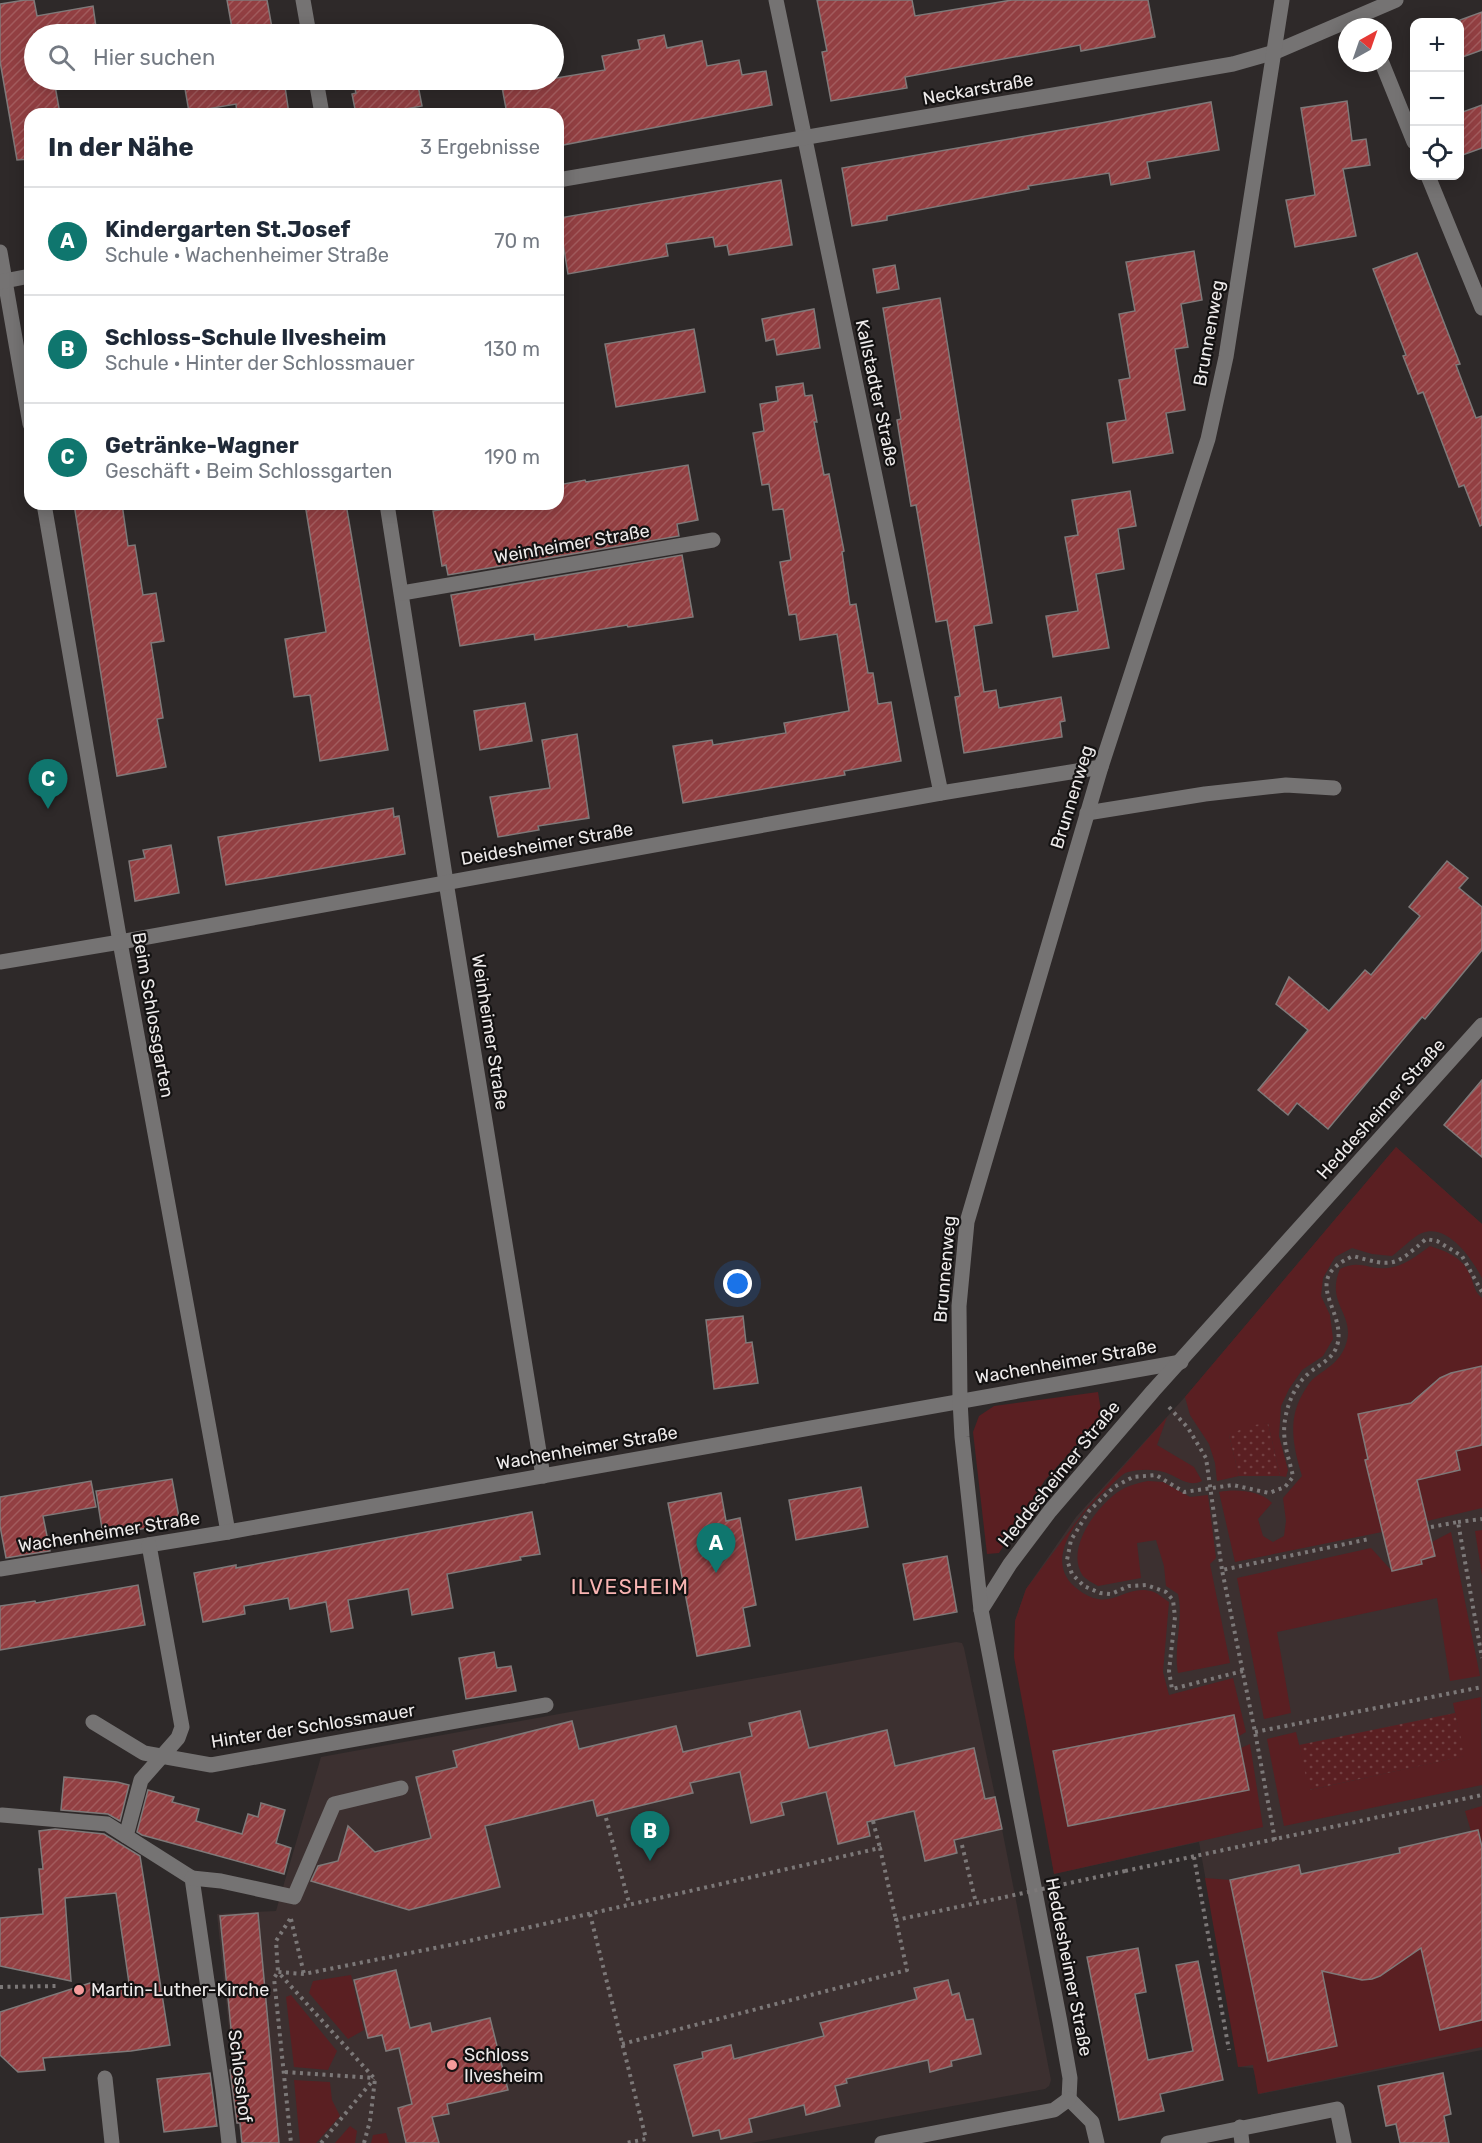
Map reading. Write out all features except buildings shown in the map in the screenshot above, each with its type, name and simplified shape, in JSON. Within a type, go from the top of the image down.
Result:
[{"type":"street","points":[[303,0],[307,24]]},
{"type":"street","name":"Kallstadter Straße","points":[[776,0],[803,139],[941,793]]},
{"type":"street","name":"Brunnenweg","points":[[981,1610],[960,1400],[959,1306],[967,1222],[1101,767],[1208,439],[1226,357],[1282,0]]},
{"type":"street","name":"Neckarstraße","points":[[1369,18],[1396,0]]},
{"type":"street","name":"Neckarstraße","points":[[564,179],[1233,64],[1338,30]]},
{"type":"street","points":[[1386,72],[1410,132]]},
{"type":"street","points":[[318,90],[321,108]]},
{"type":"street","points":[[1430,180],[1481,303]]},
{"type":"street","points":[[0,252],[3,282],[24,392]]},
{"type":"street","points":[[3,282],[24,277]]},
{"type":"street","name":"Beim Schlossgarten","points":[[45,510],[120,942],[228,1532]]},
{"type":"street","name":"Weinheimer Straße","points":[[388,510],[543,1476]]},
{"type":"street","name":"Weinheimer Straße","points":[[402,593],[713,540]]},
{"type":"street","name":"Deidesheimer Straße","points":[[0,962],[941,793],[1101,767]]},
{"type":"street","points":[[1087,813],[1204,794],[1286,784],[1334,788]]},
{"type":"street","name":"Heddesheimer Straße","points":[[1069,2099],[1070,2078],[1060,2022],[981,1610],[1010,1564],[1050,1511],[1153,1391],[1482,1025]]},
{"type":"street","name":"Wachenheimer Straße","points":[[0,1569],[228,1532],[1181,1362]]},
{"type":"street","points":[[126,1836],[141,1780],[178,1738],[182,1727],[149,1545]]},
{"type":"street","name":"Hinter der Schlossmauer","points":[[93,1722],[144,1753],[211,1765],[546,1705]]},
{"type":"street","points":[[2,1815],[106,1824],[192,1878],[221,1881],[294,1897],[334,1804],[401,1788]]},
{"type":"street","name":"Schlosshof","points":[[192,1878],[229,2143]]},
{"type":"street","points":[[105,2078],[112,2143]]},
{"type":"street","points":[[882,2143],[1054,2110],[1069,2099],[1092,2122],[1096,2143]]},
{"type":"street","points":[[1168,2143],[1337,2109],[1344,2143]]},
{"type":"street","points":[[1240,2127],[1242,2143]]},
{"type":"path","points":[[1243,1671],[1172,1689],[1169,1671],[1175,1617],[1173,1600],[1166,1592],[1146,1585],[1129,1586],[1111,1594],[1100,1593],[1084,1586],[1072,1574],[1067,1560],[1071,1540],[1089,1511],[1114,1487],[1133,1477],[1156,1475],[1184,1491],[1233,1485],[1269,1493],[1285,1487],[1293,1477],[1284,1440],[1287,1412],[1294,1389],[1308,1374],[1329,1360],[1338,1342],[1337,1321],[1326,1296],[1328,1277],[1339,1262],[1353,1256],[1379,1263],[1397,1262],[1426,1239],[1437,1241],[1462,1256],[1482,1292]]},
{"type":"path","points":[[1153,1391],[1188,1428],[1206,1458],[1222,1570],[1275,1840]]},
{"type":"path","points":[[1431,1527],[1482,1519]]},
{"type":"path","points":[[1458,1522],[1482,1658]]},
{"type":"path","points":[[1222,1570],[1369,1539]]},
{"type":"path","points":[[1255,1732],[1482,1687]]},
{"type":"path","points":[[896,1920],[1482,1795]]},
{"type":"path","points":[[606,1818],[629,1904]]},
{"type":"path","points":[[622,2044],[907,1970],[873,1821]]},
{"type":"path","points":[[962,1845],[976,1903]]},
{"type":"path","points":[[278,1972],[304,1974],[460,1943],[880,1848]]},
{"type":"path","points":[[1194,1857],[1229,2050]]},
{"type":"path","points":[[291,2143],[274,1978],[278,1972],[276,1941],[290,1918],[294,1897]]},
{"type":"path","points":[[590,1914],[646,2139],[626,2143]]},
{"type":"path","points":[[290,1918],[304,1974]]},
{"type":"path","points":[[278,1972],[375,2079],[370,2121],[364,2143]]},
{"type":"path","points":[[0,1987],[57,1986]]},
{"type":"path","points":[[285,2072],[375,2079]]},
{"type":"path","points":[[321,2143],[375,2079]]},
{"type":"shaded area","points":[[1396,1147],[1482,1224],[1482,2050],[1260,2094],[1253,2068],[1239,2067],[1199,1842],[1054,1874],[1015,1621],[1026,1589],[1076,1517],[1185,1397]]},
{"type":"shaded area","points":[[1396,1147],[1482,1224],[1482,1278],[1458,1245],[1441,1233],[1432,1231],[1422,1233],[1392,1256],[1372,1254],[1352,1248],[1335,1257],[1323,1278],[1321,1296],[1330,1315],[1333,1339],[1323,1356],[1302,1370],[1281,1406],[1279,1436],[1288,1470],[1286,1477],[1280,1476],[1268,1423],[1229,1435],[1239,1476],[1217,1481],[1215,1463],[1209,1444],[1190,1415],[1185,1397]]},
{"type":"shaded area","points":[[1430,1246],[1458,1259],[1466,1267],[1482,1298],[1482,1366],[1440,1378],[1411,1403],[1358,1414],[1365,1446],[1371,1458],[1365,1460],[1382,1532],[1235,1562],[1219,1492],[1254,1493],[1267,1499],[1272,1503],[1258,1519],[1263,1536],[1273,1542],[1284,1536],[1286,1521],[1283,1498],[1302,1476],[1293,1436],[1297,1405],[1311,1382],[1336,1361],[1346,1344],[1347,1325],[1336,1291],[1340,1269],[1353,1265],[1393,1267],[1410,1260]]},
{"type":"shaded area","points":[[1098,1392],[1102,1417],[1045,1480],[999,1553],[987,1554],[973,1432],[979,1416],[994,1406]]},
{"type":"shaded area","points":[[1167,1417],[1157,1445],[1194,1467],[1202,1481],[1187,1482],[1155,1470],[1125,1473],[1097,1499],[1076,1524],[1063,1552],[1063,1566],[1068,1579],[1080,1591],[1091,1597],[1110,1599],[1144,1590],[1156,1593],[1169,1602],[1163,1672],[1169,1695],[1233,1678],[1246,1732],[1239,1736],[1234,1715],[1054,1751],[1068,1826],[1249,1790],[1241,1748],[1250,1744],[1263,1827],[1054,1874],[1014,1657],[1015,1621],[1026,1589],[1085,1510]]},
{"type":"shaded area","points":[[1268,1423],[1280,1476],[1239,1476],[1229,1435],[1248,1426]]},
{"type":"shaded area","points":[[1482,1445],[1482,1508],[1427,1521],[1412,1462],[1428,1458],[1433,1476],[1460,1470],[1456,1451]]},
{"type":"shaded area","points":[[1148,1481],[1163,1482],[1190,1497],[1208,1495],[1216,1558],[1210,1564],[1230,1663],[1178,1673],[1180,1604],[1178,1594],[1166,1586],[1164,1566],[1156,1540],[1137,1543],[1141,1578],[1098,1586],[1083,1576],[1078,1565],[1081,1541],[1094,1516],[1121,1490]]},
{"type":"shaded area","points":[[1482,1530],[1482,1575],[1475,1531]]},
{"type":"shaded area","points":[[1451,1532],[1480,1676],[1450,1681],[1437,1598],[1277,1632],[1291,1713],[1264,1719],[1237,1578],[1371,1548],[1392,1571],[1422,1564],[1421,1560],[1435,1556],[1432,1542]]},
{"type":"shaded area","points":[[956,1642],[962,1643],[964,1648],[1002,1829],[1051,2080],[1045,2089],[751,2143],[241,2143],[217,1914],[276,1911],[321,1757]]},
{"type":"shaded area","points":[[1481,1697],[1482,1785],[1284,1826],[1267,1739],[1296,1732],[1310,1790],[1464,1756],[1453,1703]]},
{"type":"shaded area","points":[[1455,1713],[1465,1756],[1309,1790],[1299,1745]]},
{"type":"shaded area","points":[[1482,1806],[1482,1847],[1478,1830],[1471,1831],[1465,1811]]},
{"type":"shaded area","points":[[1205,1878],[1230,1880],[1268,2061],[1337,2046],[1309,1913],[1325,1911],[1338,1975],[1350,1972],[1352,1978],[1372,1979],[1392,1968],[1392,1964],[1401,1962],[1389,1899],[1409,1894],[1440,2029],[1482,2020],[1482,2047],[1258,2094],[1253,2065],[1238,2067]]},
{"type":"shaded area","points":[[351,1975],[364,2030],[348,2039],[309,1993],[313,1981]]},
{"type":"shaded area","points":[[291,1995],[337,2051],[328,2070],[294,2067],[286,1997]]},
{"type":"shaded area","points":[[294,2080],[330,2082],[332,2100],[340,2116],[316,2143],[300,2143]]},
{"type":"shaded area","points":[[350,2126],[357,2131],[355,2143],[335,2143]]},
{"type":"shaded area","points":[[386,2133],[389,2143],[371,2143],[373,2135]]},
{"type":"place","name":"Getränke-Wagner","points":[[48,809]]},
{"type":"place","name":"Kindergarten St.Josef","points":[[716,1573]]},
{"type":"place","name":"Schloss-Schule Ilvesheim","points":[[650,1861]]},
{"type":"place","name":"Martin-Luther-Kirche","points":[[79,1990]]},
{"type":"place","name":"Schloss Ilvesheim","points":[[452,2065]]},
{"type":"district","name":"ILVESHEIM","points":[[630,1587]]}]
